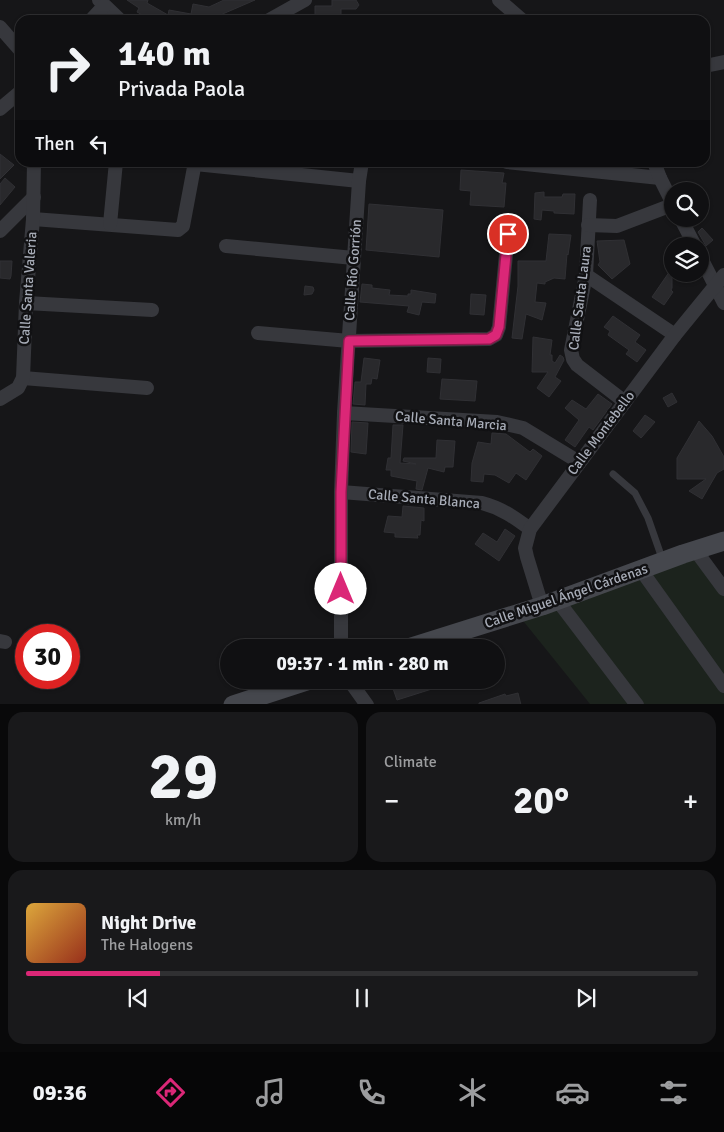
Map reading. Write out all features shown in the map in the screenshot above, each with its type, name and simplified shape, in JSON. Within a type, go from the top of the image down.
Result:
[{"type":"street","points":[[278,15],[305,0]]},
{"type":"street","points":[[499,0],[516,15]]},
{"type":"street","points":[[94,15],[102,3],[115,15]]},
{"type":"street","points":[[0,27],[15,44]]},
{"type":"street","points":[[710,65],[724,62]]},
{"type":"street","points":[[0,109],[15,97]]},
{"type":"street","name":"Calle Santa Valeria","points":[[23,378],[26,303],[33,219],[34,167]]},
{"type":"street","points":[[110,224],[116,167]]},
{"type":"street","points":[[33,219],[178,230],[184,226],[194,167]]},
{"type":"street","points":[[231,167],[359,181]]},
{"type":"street","name":"Calle Río Gorrión","points":[[341,639],[341,492],[344,412],[361,167]]},
{"type":"street","points":[[556,167],[660,178]]},
{"type":"street","points":[[656,167],[664,186]]},
{"type":"street","points":[[0,231],[34,197]]},
{"type":"street","name":"Calle Santa Laura","points":[[590,200],[586,275],[571,350],[577,366],[625,402]]},
{"type":"street","points":[[588,225],[618,226],[664,206]]},
{"type":"street","points":[[258,333],[349,341],[489,339],[496,335],[499,327],[508,234]]},
{"type":"street","points":[[226,246],[354,258]]},
{"type":"street","points":[[709,267],[720,281],[724,303]]},
{"type":"street","points":[[586,275],[675,335]]},
{"type":"street","name":"Calle Montebello","points":[[550,604],[527,558],[526,539],[530,529],[675,335],[720,281]]},
{"type":"street","points":[[26,303],[152,310]]},
{"type":"street","points":[[0,400],[18,388],[23,378],[147,388]]},
{"type":"street","name":"Calle Santa Marcia","points":[[344,412],[497,422],[522,428],[579,462]]},
{"type":"street","name":"Calle Santa Blanca","points":[[341,492],[482,503],[496,506],[530,529]]},
{"type":"street","name":"Calle Miguel Ángel Cárdenas","points":[[437,639],[550,604],[663,562],[724,542]]},
{"type":"street","points":[[696,551],[724,589]]},
{"type":"street","points":[[641,570],[724,686]]},
{"type":"street","points":[[550,604],[637,704]]},
{"type":"street","points":[[233,704],[281,689]]},
{"type":"street","points":[[356,689],[367,704]]},
{"type":"lane","points":[[613,474],[635,493],[648,518],[663,562]]},
{"type":"shaded area","points":[[696,555],[724,595],[724,704],[590,704],[516,612]]},
{"type":"building","points":[[127,0],[148,0],[147,3],[168,15],[142,15],[137,12],[139,8]]},
{"type":"building","points":[[224,0],[255,0],[220,15],[168,15],[169,10],[191,14],[193,4],[209,7]]},
{"type":"building","points":[[332,0],[356,0],[359,5],[356,9],[341,9],[341,15],[315,15],[315,6],[332,6]]},
{"type":"building","points":[[0,154],[14,165],[0,179]]},
{"type":"building","points":[[461,170],[504,173],[502,183],[506,183],[504,207],[470,205],[471,191],[460,190]]},
{"type":"building","points":[[5,178],[15,187],[0,205],[0,184]]},
{"type":"building","points":[[544,192],[544,197],[562,197],[563,194],[575,194],[574,214],[542,210],[541,220],[534,219],[535,193]]},
{"type":"building","points":[[369,204],[443,210],[439,257],[366,250]]},
{"type":"building","points":[[702,228],[713,240],[709,243],[709,237],[701,237],[698,232]]},
{"type":"building","points":[[549,234],[571,235],[565,279],[554,278],[545,282],[545,284],[537,283],[535,302],[546,303],[542,320],[526,314],[522,339],[512,338],[518,286],[518,261],[546,261]]},
{"type":"building","points":[[624,240],[630,264],[612,279],[598,265],[600,262],[597,241]]},
{"type":"building","points":[[0,261],[12,261],[10,279],[0,278]]},
{"type":"building","points":[[664,280],[664,282],[672,282],[671,290],[673,292],[664,305],[652,297]]},
{"type":"building","points":[[362,284],[372,285],[372,288],[390,290],[389,295],[408,296],[408,294],[411,294],[411,290],[436,294],[435,303],[422,302],[419,315],[407,312],[409,306],[360,302]]},
{"type":"building","points":[[305,286],[313,287],[312,294],[304,295]]},
{"type":"building","points":[[471,294],[486,295],[484,315],[470,314]]},
{"type":"building","points":[[613,316],[640,335],[635,342],[646,350],[637,362],[626,354],[629,350],[608,335],[610,331],[604,327]]},
{"type":"building","points":[[533,337],[552,340],[550,355],[552,355],[552,361],[555,363],[560,355],[564,360],[555,377],[561,381],[549,397],[537,388],[548,372],[532,372]]},
{"type":"building","points":[[364,358],[380,360],[377,379],[372,378],[371,384],[366,384],[365,405],[353,404],[355,382],[361,382]]},
{"type":"building","points":[[428,358],[441,359],[440,373],[427,372]]},
{"type":"building","points":[[442,379],[477,381],[475,401],[440,399]]},
{"type":"building","points":[[672,393],[677,402],[668,407],[663,398]]},
{"type":"building","points":[[598,394],[612,404],[593,430],[589,427],[575,447],[565,440],[579,420],[565,408],[572,400],[586,409]]},
{"type":"building","points":[[645,415],[655,422],[641,438],[633,431]]},
{"type":"building","points":[[699,421],[712,436],[724,457],[724,469],[717,473],[702,499],[689,491],[706,479],[677,479],[677,458]]},
{"type":"building","points":[[352,422],[368,423],[366,454],[351,452]]},
{"type":"building","points":[[393,425],[403,425],[400,463],[416,464],[403,461],[404,458],[436,458],[437,440],[455,441],[453,467],[445,467],[444,472],[428,468],[422,490],[416,489],[417,481],[391,476],[391,470],[386,470],[388,458],[391,458]]},
{"type":"building","points":[[492,433],[506,434],[530,452],[533,449],[542,456],[526,480],[516,473],[509,483],[495,475],[484,474],[483,482],[471,481],[472,463],[478,442],[491,444]]},
{"type":"building","points":[[403,506],[424,508],[424,521],[421,520],[418,538],[395,537],[395,533],[384,532],[388,516],[402,517]]},
{"type":"building","points":[[505,529],[515,536],[499,561],[475,544],[483,533],[497,542]]},
{"type":"building","points":[[393,689],[432,689],[397,700]]},
{"type":"building","points":[[518,693],[521,704],[479,704],[505,694],[506,696]]},
{"type":"route","points":[[341,589],[341,492],[349,341],[489,339],[496,335],[499,327],[508,234]]}]
